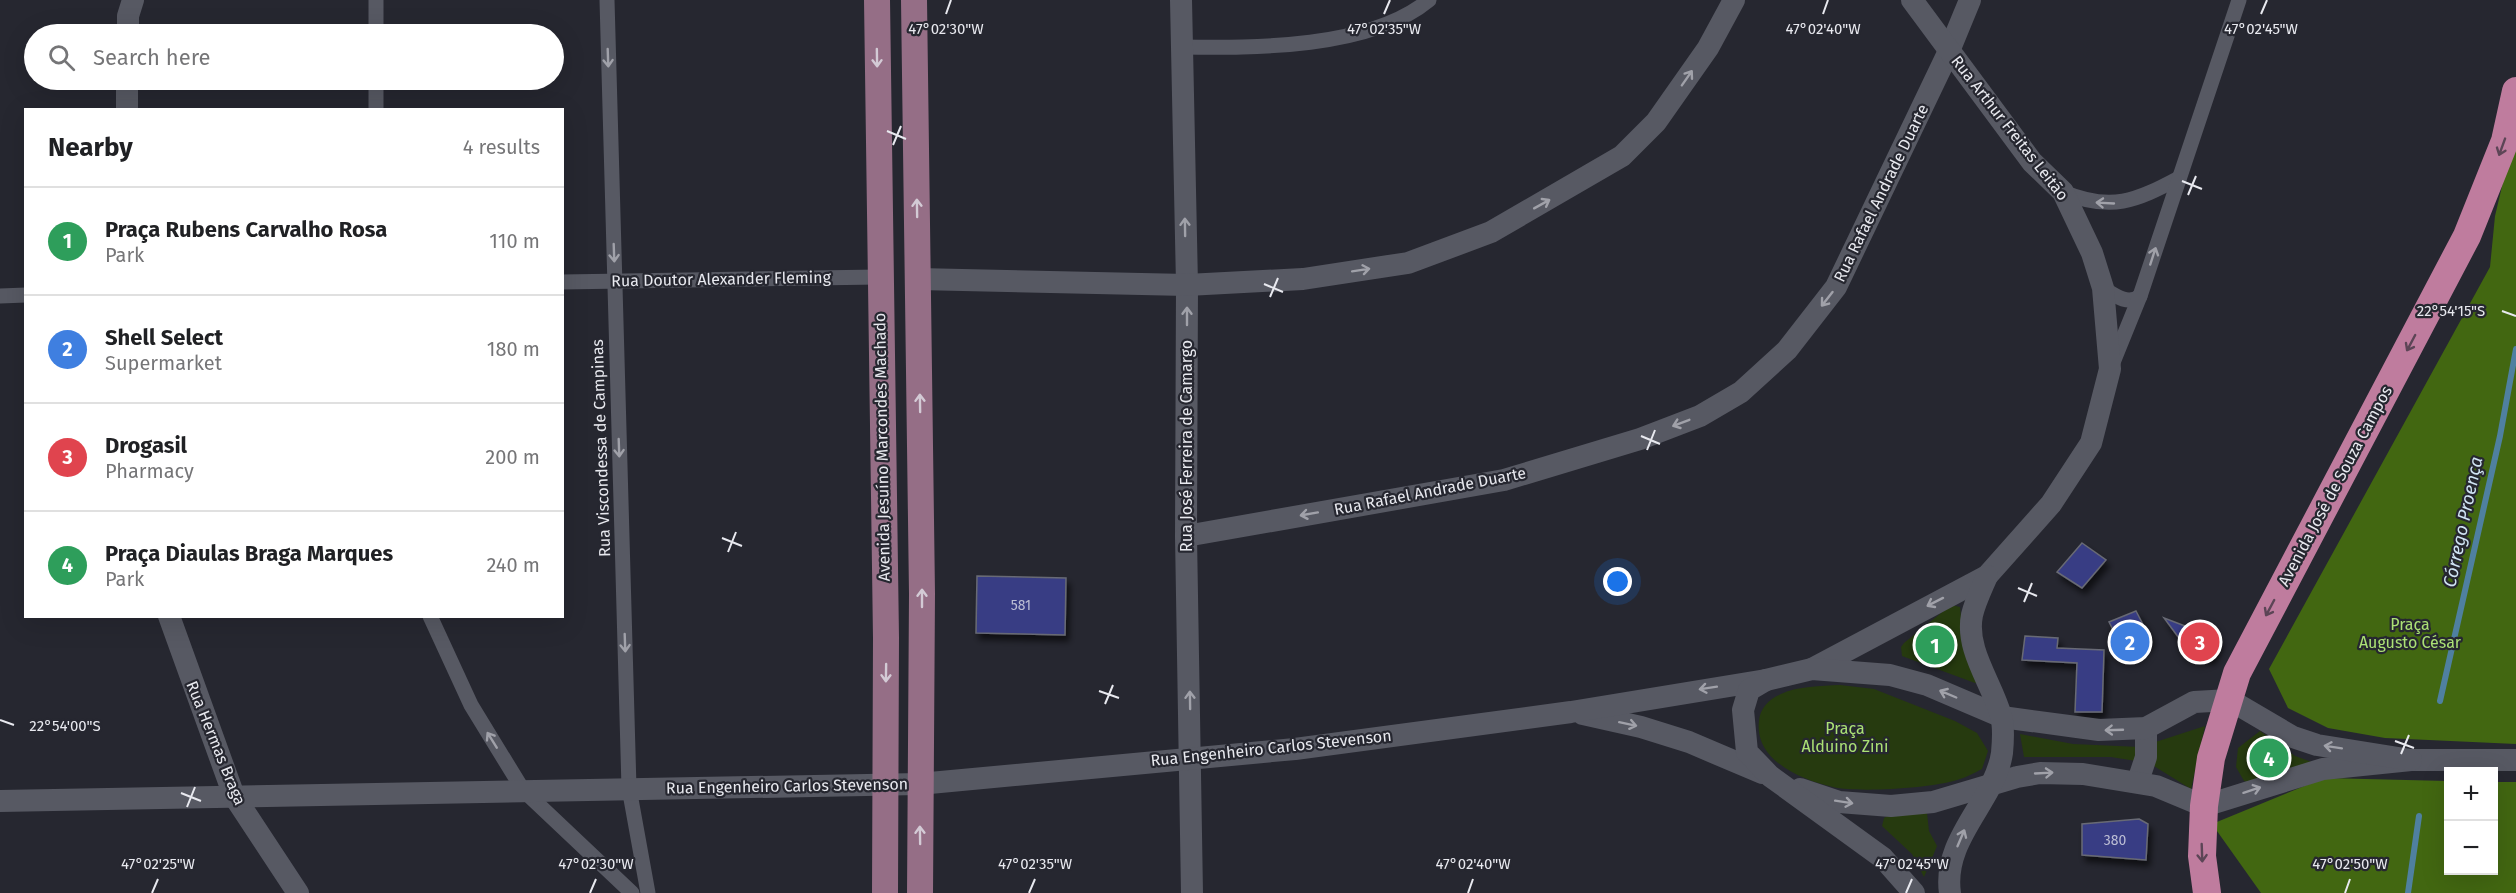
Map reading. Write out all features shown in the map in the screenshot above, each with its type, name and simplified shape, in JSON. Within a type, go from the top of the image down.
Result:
[{"type":"highway","name":"Avenida José de Souza Campos","points":[[2207,893],[2202,856],[2204,806],[2211,758],[2237,673],[2467,236],[2505,141],[2516,91]]},
{"type":"main road","points":[[877,3],[914,2],[922,638],[919,784],[920,893]]},
{"type":"main road","name":"Avenida Jesuíno Marcondes Machado","points":[[877,3],[879,277],[886,638],[885,893]]},
{"type":"main road","points":[[878,112],[916,110]]},
{"type":"main road","points":[[884,504],[921,504]]},
{"type":"main road","points":[[886,638],[922,638]]},
{"type":"street","points":[[376,0],[376,24]]},
{"type":"street","name":"Rua Viscondessa de Campinas","points":[[607,0],[629,788],[648,893]]},
{"type":"street","name":"Rua José Ferreira de Camargo","points":[[1181,0],[1187,285],[1186,536],[1192,893]]},
{"type":"street","points":[[1181,47],[1311,44],[1373,28],[1418,9],[1429,0]]},
{"type":"street","points":[[918,279],[1187,285],[1303,279],[1408,262],[1491,232],[1622,156],[1656,122],[1708,48],[1734,0]]},
{"type":"street","name":"Rua Arthur Freitas Leitão","points":[[1912,0],[2032,162],[2063,192],[2092,253],[2103,288],[2110,369],[2091,443],[2051,504],[1987,576]]},
{"type":"street","name":"Rua Rafael Andrade Duarte","points":[[1186,536],[1504,480],[1640,439],[1700,416],[1741,392],[1787,350],[1836,287],[1949,51],[1970,0]]},
{"type":"street","points":[[2110,369],[2140,296],[2239,0]]},
{"type":"street","points":[[127,90],[127,108]]},
{"type":"street","points":[[376,90],[376,108]]},
{"type":"street","points":[[2063,192],[2087,202],[2119,204],[2147,195],[2179,178]]},
{"type":"street","name":"Rua Doutor Alexander Fleming","points":[[564,282],[879,277]]},
{"type":"street","points":[[2103,288],[2126,300],[2135,300],[2140,296]]},
{"type":"street","points":[[0,296],[24,296]]},
{"type":"street","points":[[1812,669],[1987,576]]},
{"type":"street","points":[[1950,893],[1951,862],[2000,762],[2002,717],[1974,645],[1972,616],[1987,576]]},
{"type":"street","name":"Rua Hermas Braga","points":[[171,618],[234,796],[298,893]]},
{"type":"street","points":[[431,618],[471,705],[523,790],[632,893]]},
{"type":"street","points":[[1812,669],[1890,675],[1927,685],[2002,717],[2099,730],[2146,728],[2194,702],[2230,700],[2293,737],[2317,745],[2412,759]]},
{"type":"street","name":"Rua Engenheiro Carlos Stevenson","points":[[0,801],[919,784],[1295,749],[1571,712],[1766,680],[1812,669]]},
{"type":"street","points":[[1766,680],[1749,690],[1743,710],[1747,752],[1770,776],[1883,858],[1914,893]]},
{"type":"street","name":"Rua Engenheiro Carlos Stevenson","points":[[1571,712],[1641,727],[1689,742],[1770,776]]},
{"type":"street","points":[[2138,781],[2146,757],[2146,728]]},
{"type":"street","points":[[1770,776],[1839,802],[1874,805],[1933,802],[1988,788],[2018,777],[2040,773],[2084,774],[2138,781],[2177,793],[2204,806],[2323,769],[2412,759],[2516,760]]},
{"type":"green space","name":"Praça Augusto César","points":[[2516,127],[2516,744],[2385,738],[2328,728],[2288,708],[2269,669],[2490,267],[2495,216]]},
{"type":"green space","points":[[1951,605],[1960,607],[1963,637],[1984,681],[1975,683],[1902,656],[1901,647],[1904,643]]},
{"type":"green space","name":"Praça Alduino Zini","points":[[1840,685],[1874,689],[1955,721],[1977,733],[1988,751],[1982,769],[1946,783],[1895,789],[1859,790],[1820,784],[1782,766],[1764,747],[1759,735],[1759,721],[1763,708],[1773,698],[1788,691]]},
{"type":"green space","points":[[2205,726],[2191,789],[2149,763],[2111,757],[2024,757],[2020,734],[2073,744],[2140,747]]},
{"type":"green space","points":[[2260,731],[2295,756],[2312,762],[2253,784],[2244,781],[2236,767],[2238,748]]},
{"type":"green space","points":[[2324,778],[2444,781],[2444,875],[2498,875],[2498,782],[2516,782],[2516,893],[2261,893],[2212,824]]},
{"type":"green space","points":[[1892,813],[1927,813],[1929,831],[1937,846],[1924,877],[1912,854],[1882,826],[1884,818]]},
{"type":"building","points":[[2082,543],[2106,560],[2082,588],[2057,572]]},
{"type":"building","points":[[977,576],[1066,578],[1065,635],[976,633]]},
{"type":"building","points":[[2136,611],[2151,640],[2124,651],[2109,622]]},
{"type":"building","points":[[2164,618],[2219,639],[2211,658],[2188,650]]},
{"type":"building","points":[[2025,636],[2058,638],[2057,648],[2104,650],[2102,712],[2075,712],[2077,663],[2022,660]]},
{"type":"building","points":[[2139,819],[2148,824],[2146,860],[2082,855],[2082,824]]},
{"type":"waterway","name":"Córrego Proença","points":[[2440,701],[2500,436],[2516,349]]},
{"type":"waterway","name":"Córrego Proença","points":[[2408,893],[2419,816]]},
{"type":"place","name":"Shell Select","points":[[2130,642]]},
{"type":"place","name":"Drogasil","points":[[2200,642]]},
{"type":"place","name":"Praça Rubens Carvalho Rosa","points":[[1935,645]]},
{"type":"place","name":"Praça Diaulas Braga Marques","points":[[2269,758]]}]
